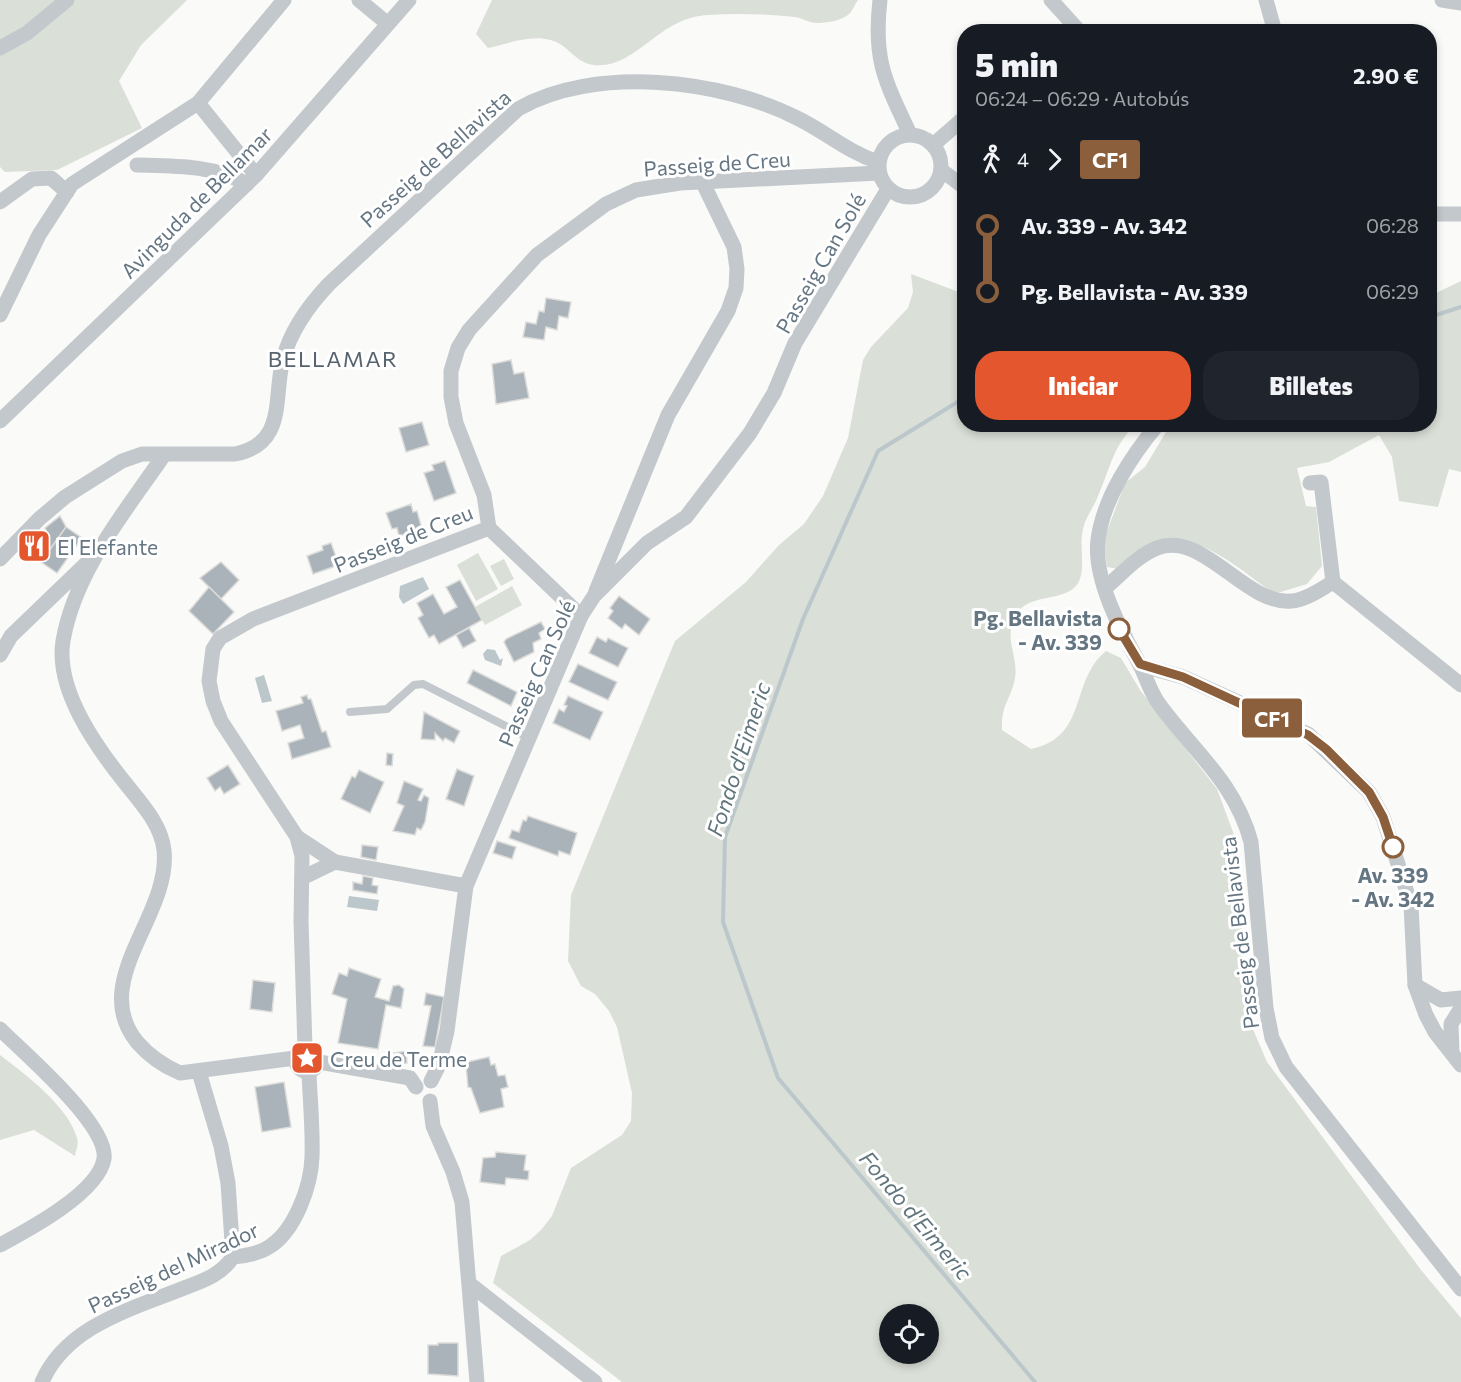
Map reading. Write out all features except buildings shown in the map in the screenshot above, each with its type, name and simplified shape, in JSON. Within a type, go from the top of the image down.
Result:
[{"type":"street","points":[[0,48],[27,33],[67,0]]},
{"type":"street","points":[[0,315],[39,235],[72,184],[198,103],[284,0]]},
{"type":"street","points":[[359,0],[388,24]]},
{"type":"street","name":"Avinguda de Bellamar","points":[[0,421],[251,180],[409,0]]},
{"type":"street","points":[[880,0],[876,33],[880,66],[910,134]]},
{"type":"street","points":[[1051,0],[1073,24]]},
{"type":"street","points":[[1266,0],[1273,24]]},
{"type":"street","points":[[1442,0],[1461,3]]},
{"type":"street","name":"Passeig de Bellavista","points":[[0,559],[39,519],[65,497],[122,461],[142,454],[235,454],[250,451],[263,441],[271,429],[277,411],[283,358],[309,305],[518,109],[535,99],[555,91],[608,83],[680,84],[723,92],[799,118],[879,167]]},
{"type":"street","points":[[198,103],[251,180]]},
{"type":"street","points":[[933,145],[957,124]]},
{"type":"street","points":[[910,134],[927,139],[933,145],[938,153],[941,170],[931,190],[921,196],[910,198],[898,196],[888,189],[879,167],[884,148],[895,138],[910,134]]},
{"type":"street","points":[[137,165],[185,166],[218,171],[251,180]]},
{"type":"street","name":"Passeig de Creu","points":[[300,1053],[302,856],[297,837],[221,721],[213,701],[209,681],[213,650],[220,638],[231,629],[253,619],[489,528],[484,495],[456,423],[451,397],[451,370],[458,348],[469,330],[499,294],[537,255],[606,204],[636,190],[680,183],[703,183],[879,167]]},
{"type":"street","points":[[941,170],[957,183]]},
{"type":"street","points":[[0,202],[32,179],[51,178],[67,192]]},
{"type":"street","points":[[594,596],[668,414],[728,311],[736,288],[737,269],[734,247],[703,183]]},
{"type":"street","name":"Passeig Can Solé","points":[[431,1081],[439,1065],[447,1031],[466,886],[581,616],[594,596],[647,543],[686,517],[750,433],[774,393],[795,343],[888,189]]},
{"type":"street","points":[[1437,214],[1461,214]]},
{"type":"street","name":"Passeig de Bellavista","points":[[1151,432],[1137,449],[1110,500],[1097,540],[1106,587],[1121,634],[1140,664],[1157,702],[1233,794],[1244,816],[1251,842],[1266,1008],[1272,1038],[1286,1066],[1461,1288]]},
{"type":"street","points":[[164,455],[97,552],[76,597],[62,643],[68,689],[79,714],[156,826],[164,850],[159,890],[122,986],[122,1017],[141,1047],[167,1068],[180,1074],[300,1053],[296,1066],[302,1072],[314,1067],[410,1078],[416,1087],[418,1097],[430,1101]]},
{"type":"street","points":[[1310,483],[1321,482],[1333,582],[1461,685]]},
{"type":"street","points":[[489,528],[581,616]]},
{"type":"street","points":[[1106,587],[1142,557],[1160,547],[1179,547],[1197,552],[1264,596],[1280,601],[1302,599],[1333,582]]},
{"type":"street","points":[[0,655],[11,636],[97,552]]},
{"type":"street","points":[[1140,664],[1183,677],[1308,735],[1326,749],[1369,792],[1383,817],[1411,905],[1415,985],[1426,1015],[1456,1059]]},
{"type":"street","points":[[297,837],[334,862],[466,886]]},
{"type":"street","points":[[302,878],[334,862]]},
{"type":"street","points":[[1415,985],[1441,1000],[1461,998]]},
{"type":"street","points":[[1456,1059],[1451,1024],[1461,1008]]},
{"type":"street","points":[[0,1029],[69,1096],[97,1134],[104,1159],[97,1175],[58,1211],[0,1245]]},
{"type":"street","name":"Passeig del Mirador","points":[[42,1382],[51,1364],[64,1349],[88,1331],[126,1310],[210,1278],[227,1266],[233,1257],[259,1252],[271,1246],[295,1216],[312,1158],[314,1067]]},
{"type":"street","points":[[198,1072],[221,1146],[228,1183],[233,1257]]},
{"type":"street","points":[[416,1087],[424,1080],[431,1081],[437,1090],[436,1096],[430,1101]]},
{"type":"street","points":[[430,1101],[433,1126],[453,1172],[462,1202],[471,1285],[477,1382]]},
{"type":"street","points":[[471,1285],[595,1382]]},
{"type":"lane","points":[[350,712],[387,709],[414,685],[423,684],[529,738]]},
{"type":"shaded area","points":[[0,0],[187,0],[141,45],[119,81],[142,128],[57,170],[5,172],[0,167]]},
{"type":"shaded area","points":[[492,0],[858,0],[848,15],[825,23],[814,23],[795,17],[752,14],[708,15],[691,18],[675,24],[623,59],[609,64],[594,65],[581,60],[554,41],[545,39],[526,39],[488,48],[476,34]]},
{"type":"shaded area","points":[[911,274],[957,291],[957,432],[1129,432],[1113,458],[1084,525],[1081,573],[1076,586],[1061,595],[1024,606],[1013,621],[1011,638],[1016,670],[1003,714],[1002,730],[1031,749],[1049,743],[1062,733],[1070,721],[1087,677],[1095,663],[1106,651],[1121,658],[1140,690],[1217,789],[1236,840],[1245,973],[1252,1027],[1267,1062],[1421,1270],[1461,1318],[1461,1382],[622,1382],[493,1283],[501,1256],[530,1240],[552,1216],[571,1168],[622,1135],[631,1121],[632,1093],[617,1027],[609,1011],[595,994],[581,986],[568,961],[571,895],[675,641],[746,582],[779,545],[804,524],[823,496],[848,438],[863,360],[871,347],[908,308],[913,292]]},
{"type":"shaded area","points":[[1461,281],[1461,472],[1449,469],[1438,507],[1399,501],[1392,457],[1379,435],[1329,462],[1297,468],[1306,506],[1316,507],[1322,566],[1307,584],[1274,594],[1217,554],[1197,544],[1178,540],[1158,541],[1138,551],[1119,569],[1107,567],[1103,542],[1125,483],[1145,467],[1166,432],[1437,432],[1437,293]]},
{"type":"shaded area","points":[[478,553],[498,589],[476,601],[457,565]]},
{"type":"shaded area","points":[[504,559],[514,579],[501,586],[490,566]]},
{"type":"shaded area","points":[[423,577],[429,589],[403,604],[399,597],[400,586]]},
{"type":"shaded area","points":[[512,586],[522,605],[485,625],[475,607]]},
{"type":"shaded area","points":[[487,649],[495,650],[500,660],[503,658],[501,666],[485,660],[483,654]]},
{"type":"shaded area","points":[[264,675],[272,701],[262,703],[255,678]]},
{"type":"shaded area","points":[[349,896],[379,900],[377,911],[347,907]]},
{"type":"shaded area","points":[[0,1055],[21,1071],[65,1114],[78,1140],[75,1156],[34,1130],[0,1140]]},
{"type":"waterway","name":"Fondo d'Eimeric","points":[[1437,315],[1461,307]]},
{"type":"waterway","name":"Fondo d'Eimeric","points":[[957,402],[878,451],[803,619],[725,837],[723,922],[778,1078],[1035,1382]]},
{"type":"bus line","name":"CF1","points":[[1119,629],[1140,664],[1183,677],[1308,735],[1326,749],[1369,792],[1383,817],[1393,847]]},
{"type":"place","name":"El Elefante","points":[[34,546]]},
{"type":"place","name":"Pg. Bellavista - Av. 339","points":[[1119,629]]},
{"type":"place","name":"Av. 339 - Av. 342","points":[[1393,847]]},
{"type":"place","name":"Creu de Terme","points":[[307,1058]]},
{"type":"district","name":"BELLAMAR","points":[[333,358]]}]
